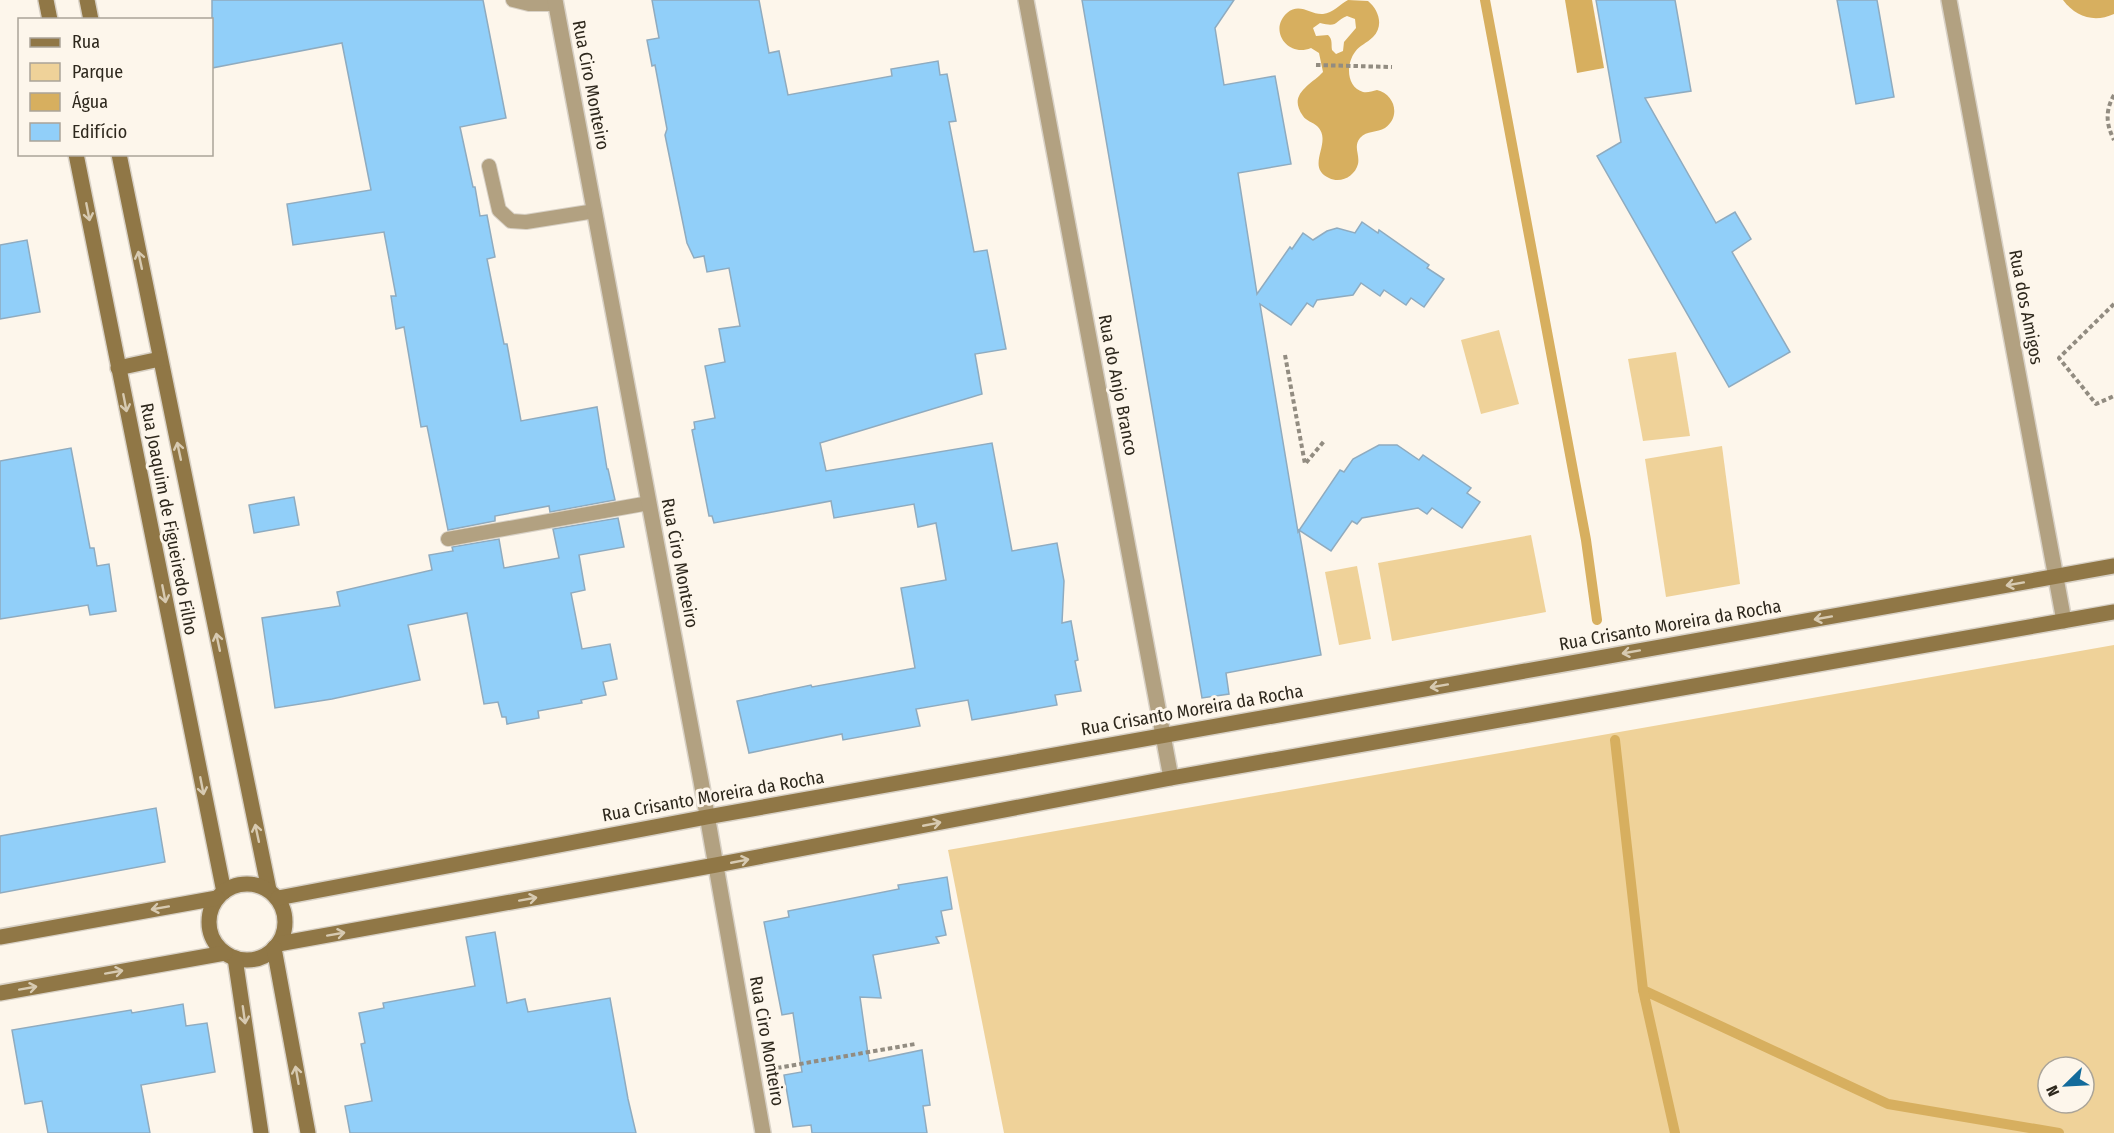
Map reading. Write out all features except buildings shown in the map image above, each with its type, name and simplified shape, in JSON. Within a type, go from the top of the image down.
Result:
[{"type":"main road","points":[[46,0],[50,18]]},
{"type":"main road","points":[[87,0],[91,18]]},
{"type":"main road","name":"Rua Joaquim de Figueiredo Filho","points":[[76,156],[220,895]]},
{"type":"main road","name":"Rua Joaquim de Figueiredo Filho","points":[[119,156],[273,894]]},
{"type":"main road","points":[[118,368],[160,358]]},
{"type":"main road","name":"Rua Crisanto Moreira da Rocha","points":[[273,894],[2114,566]]},
{"type":"main road","points":[[276,946],[1171,778],[2114,612]]},
{"type":"main road","points":[[0,936],[220,895],[234,885],[246,884],[258,885],[273,894],[284,910],[285,923],[283,936],[276,946],[258,959],[247,960],[230,955],[0,993]]},
{"type":"main road","points":[[220,895],[210,917],[210,927],[212,937],[230,955],[261,1133]]},
{"type":"main road","points":[[276,946],[308,1133]]},
{"type":"street","name":"Rua do Anjo Branco","points":[[1026,0],[1171,778]]},
{"type":"street","name":"Rua dos Amigos","points":[[1949,0],[2064,621]]},
{"type":"street","name":"Rua Ciro Monteiro","points":[[556,2],[650,503],[764,1133]]},
{"type":"lane","points":[[513,0],[529,4],[556,2]]},
{"type":"lane","points":[[489,166],[499,210],[511,221],[526,222],[595,211]]},
{"type":"lane","points":[[448,538],[650,503]]},
{"type":"path","points":[[1316,64],[1392,67]]},
{"type":"path","points":[[2114,95],[2108,106],[2108,127],[2114,140]]},
{"type":"path","points":[[2114,304],[2059,358],[2096,404],[2114,396]]},
{"type":"path","points":[[1285,355],[1305,464],[1324,440]]},
{"type":"path","points":[[753,1072],[915,1044]]},
{"type":"green space","points":[[1499,330],[1519,404],[1481,414],[1461,340]]},
{"type":"green space","points":[[1676,352],[1690,436],[1643,441],[1628,359]]},
{"type":"green space","points":[[1722,446],[1740,584],[1666,597],[1645,459]]},
{"type":"green space","points":[[1531,535],[1546,612],[1392,641],[1378,563]]},
{"type":"green space","points":[[1357,566],[1371,639],[1339,645],[1325,572]]},
{"type":"green space","points":[[2114,645],[2114,1133],[1004,1133],[948,850]]},
{"type":"water","points":[[1348,0],[1368,1],[1379,18],[1376,33],[1352,57],[1349,75],[1353,85],[1363,92],[1377,90],[1383,92],[1392,101],[1394,112],[1393,118],[1385,128],[1360,138],[1357,144],[1358,164],[1354,172],[1347,178],[1334,180],[1322,173],[1319,167],[1323,139],[1321,132],[1317,126],[1304,118],[1298,102],[1302,91],[1323,72],[1319,53],[1311,48],[1303,50],[1288,46],[1280,34],[1280,27],[1282,20],[1292,10],[1301,9],[1323,14]],"holes":[[[1347,16],[1355,19],[1356,28],[1344,42],[1343,51],[1336,54],[1332,50],[1328,35],[1316,36],[1313,28],[1320,23],[1333,24]]]},
{"type":"water","points":[[1565,0],[1592,0],[1604,68],[1577,73]]},
{"type":"water","points":[[2063,0],[2114,0],[2114,14],[2099,18],[2086,17],[2074,11]]},
{"type":"waterway","points":[[1485,0],[1586,540],[1597,620]]},
{"type":"waterway","points":[[1615,740],[1643,990],[1888,1104],[2059,1133]]},
{"type":"waterway","points":[[1643,990],[1675,1133]]}]
